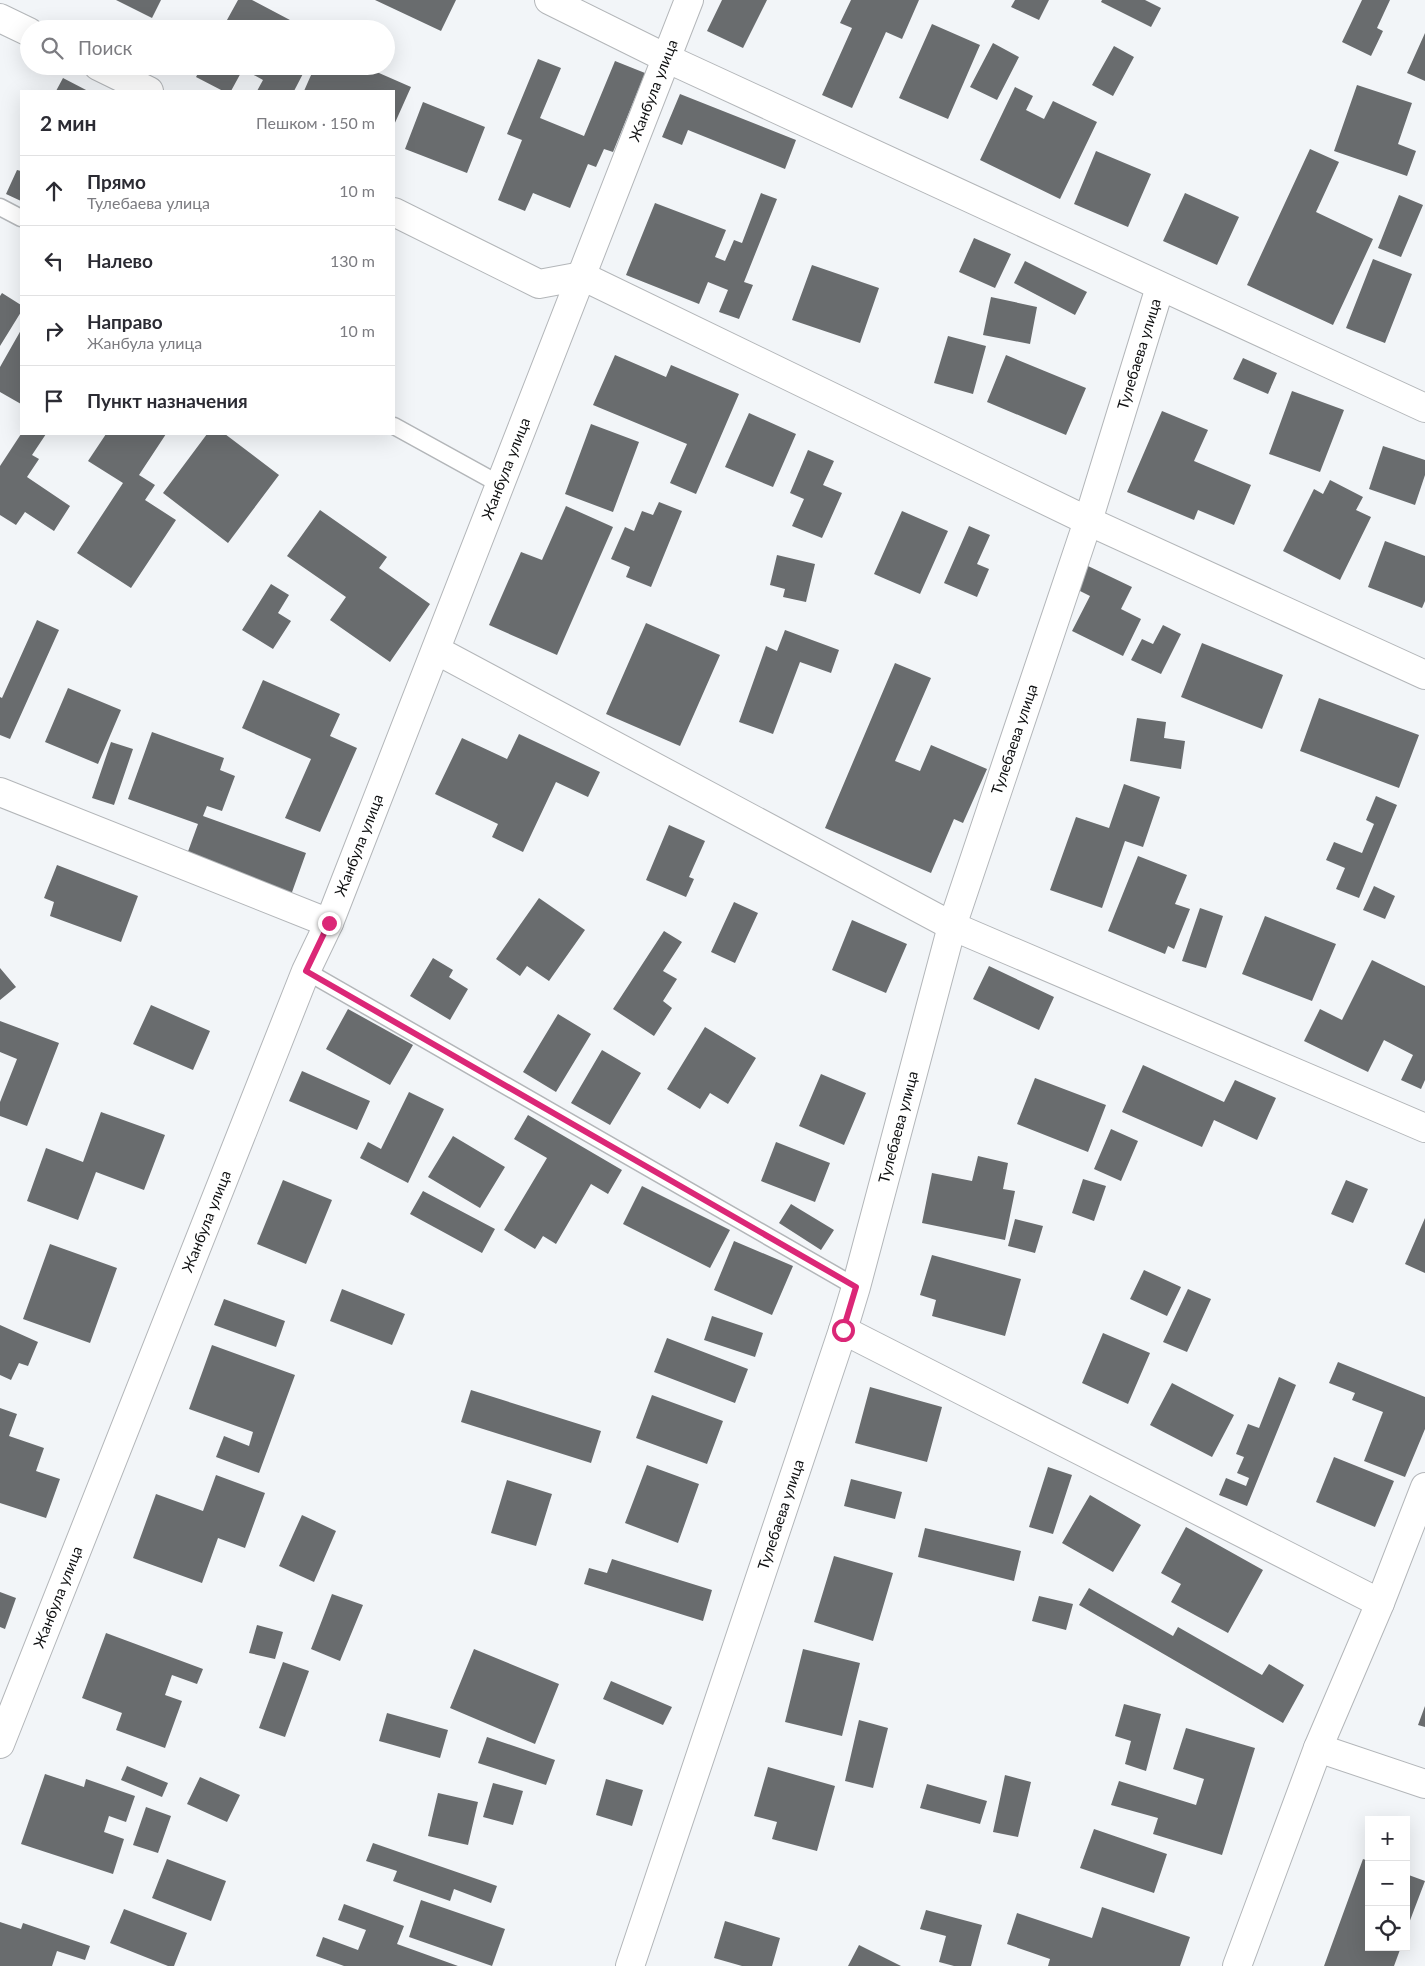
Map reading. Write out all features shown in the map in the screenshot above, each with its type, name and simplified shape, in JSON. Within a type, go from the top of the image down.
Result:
[{"type":"street","points":[[549,0],[666,58],[1425,408]]},
{"type":"street","name":"Жанбула улица","points":[[0,1744],[306,971],[329,923],[689,0]]},
{"type":"street","points":[[0,18],[20,28]]},
{"type":"street","points":[[116,75],[147,90]]},
{"type":"street","points":[[395,212],[540,284],[582,276],[1088,521],[1425,675]]},
{"type":"street","name":"Тулебаева улица","points":[[630,1966],[843,1330],[952,926],[1088,521],[1160,287]]},
{"type":"street","points":[[436,650],[952,926],[1425,1128]]},
{"type":"street","points":[[0,792],[329,923]]},
{"type":"street","points":[[843,1330],[1380,1603]]},
{"type":"street","points":[[1237,1966],[1318,1748],[1380,1603],[1425,1488]]},
{"type":"street","points":[[1318,1748],[1425,1784]]},
{"type":"lane","points":[[0,206],[20,217]]},
{"type":"lane","points":[[395,427],[500,485]]},
{"type":"lane","points":[[306,971],[856,1287]]},
{"type":"building","points":[[116,0],[161,0],[152,18]]},
{"type":"building","points":[[238,0],[252,0],[290,20],[227,20]]},
{"type":"building","points":[[375,0],[456,0],[441,31]]},
{"type":"building","points":[[722,0],[767,0],[743,48],[707,31]]},
{"type":"building","points":[[851,0],[919,0],[902,39],[886,32],[852,108],[822,95],[852,28],[840,23]]},
{"type":"building","points":[[1015,0],[1049,0],[1039,20],[1011,7]]},
{"type":"building","points":[[1102,0],[1145,0],[1161,8],[1151,27],[1101,2]]},
{"type":"building","points":[[1362,0],[1390,0],[1377,28],[1383,31],[1371,56],[1342,42]]},
{"type":"building","points":[[932,24],[980,45],[948,119],[899,98]]},
{"type":"building","points":[[1425,33],[1425,81],[1407,73]]},
{"type":"building","points":[[993,43],[1019,57],[997,100],[970,87]]},
{"type":"building","points":[[1114,46],[1134,57],[1113,96],[1092,85]]},
{"type":"building","points":[[538,59],[561,68],[540,118],[584,136],[615,61],[645,73],[613,152],[604,149],[596,167],[588,164],[570,208],[533,193],[525,211],[498,200],[522,140],[507,134]]},
{"type":"building","points":[[197,75],[240,75],[232,90],[221,90],[196,77]]},
{"type":"building","points":[[254,75],[302,75],[295,90],[258,90],[263,80]]},
{"type":"building","points":[[311,75],[384,75],[411,87],[395,123],[395,90],[304,90]]},
{"type":"building","points":[[63,78],[86,90],[57,90]]},
{"type":"building","points":[[1357,85],[1412,103],[1398,144],[1416,151],[1407,176],[1334,151]]},
{"type":"building","points":[[1015,87],[1033,96],[1026,110],[1044,119],[1053,101],[1097,122],[1060,199],[980,160]]},
{"type":"building","points":[[680,94],[796,140],[785,169],[688,130],[682,145],[662,137]]},
{"type":"building","points":[[423,102],[485,127],[467,173],[405,149]]},
{"type":"building","points":[[1310,149],[1339,162],[1316,212],[1373,239],[1333,325],[1247,285]]},
{"type":"building","points":[[1096,151],[1151,174],[1128,227],[1074,204]]},
{"type":"building","points":[[17,170],[20,171],[20,201],[6,194]]},
{"type":"building","points":[[761,193],[777,199],[744,282],[753,285],[739,319],[719,312],[728,290],[708,282],[699,304],[626,275],[655,203],[726,230],[715,257],[725,261],[734,240],[742,243]]},
{"type":"building","points":[[1185,193],[1239,217],[1217,265],[1163,241]]},
{"type":"building","points":[[1399,195],[1423,205],[1401,257],[1378,248]]},
{"type":"building","points":[[974,238],[1011,254],[995,288],[959,272]]},
{"type":"building","points":[[1373,259],[1412,274],[1385,343],[1346,328]]},
{"type":"building","points":[[1025,261],[1087,292],[1075,315],[1014,283]]},
{"type":"building","points":[[812,265],[879,288],[860,343],[792,320]]},
{"type":"building","points":[[2,293],[20,304],[20,314],[0,346],[0,296]]},
{"type":"building","points":[[991,297],[1037,307],[1030,344],[983,335]]},
{"type":"building","points":[[20,332],[20,403],[0,392],[0,367]]},
{"type":"building","points":[[948,336],[986,346],[973,394],[934,383]]},
{"type":"building","points":[[615,355],[666,377],[671,365],[739,394],[696,494],[670,483],[687,444],[593,405]]},
{"type":"building","points":[[1006,355],[1086,388],[1066,435],[987,402]]},
{"type":"building","points":[[1243,358],[1277,373],[1268,394],[1233,379]]},
{"type":"building","points":[[1292,391],[1344,410],[1320,472],[1269,454]]},
{"type":"building","points":[[1162,411],[1208,430],[1194,461],[1251,485],[1234,525],[1198,510],[1194,520],[1127,492]]},
{"type":"building","points":[[749,413],[796,434],[773,487],[725,467]]},
{"type":"building","points":[[591,424],[639,442],[613,512],[565,494]]},
{"type":"building","points":[[20,435],[45,435],[32,455],[39,459],[27,477],[70,506],[54,531],[25,512],[16,525],[0,515],[0,466]]},
{"type":"building","points":[[105,435],[165,435],[139,475],[155,485],[145,500],[176,520],[131,588],[77,553],[123,483],[88,461]]},
{"type":"building","points":[[206,435],[226,435],[279,475],[228,543],[163,493]]},
{"type":"building","points":[[1383,446],[1425,460],[1425,475],[1415,505],[1369,489]]},
{"type":"building","points":[[808,450],[834,461],[823,485],[842,493],[822,538],[792,526],[804,499],[790,493]]},
{"type":"building","points":[[1330,480],[1363,497],[1356,510],[1371,517],[1340,580],[1283,551],[1314,489],[1323,494]]},
{"type":"building","points":[[659,502],[682,511],[651,587],[626,577],[630,567],[611,559],[625,527],[634,531],[642,511],[653,515]]},
{"type":"building","points":[[566,506],[613,527],[557,655],[489,625],[521,552],[542,560]]},
{"type":"building","points":[[320,510],[387,557],[379,568],[430,604],[390,662],[330,620],[346,597],[287,556]]},
{"type":"building","points":[[902,511],[948,531],[920,594],[874,574]]},
{"type":"building","points":[[969,526],[990,535],[977,564],[989,569],[977,597],[944,583]]},
{"type":"building","points":[[1385,541],[1425,556],[1425,601],[1422,608],[1368,587]]},
{"type":"building","points":[[777,555],[815,564],[806,602],[783,597],[785,589],[770,585]]},
{"type":"building","points":[[1088,566],[1132,587],[1121,609],[1141,619],[1123,656],[1072,631],[1090,596],[1076,589]]},
{"type":"building","points":[[271,584],[289,595],[278,613],[291,621],[273,649],[242,630]]},
{"type":"building","points":[[37,620],[59,630],[10,739],[0,735],[0,697],[2,698]]},
{"type":"building","points":[[646,623],[720,655],[680,746],[606,714]]},
{"type":"building","points":[[1163,625],[1181,634],[1161,674],[1131,660],[1142,639],[1153,644]]},
{"type":"building","points":[[785,630],[839,650],[831,673],[800,662],[773,734],[739,722],[766,646],[777,651]]},
{"type":"building","points":[[1202,643],[1283,675],[1262,729],[1181,697]]},
{"type":"building","points":[[895,663],[931,678],[895,761],[920,771],[931,745],[987,769],[963,823],[954,819],[931,873],[825,828]]},
{"type":"building","points":[[263,680],[340,714],[330,736],[357,748],[320,832],[285,818],[311,759],[242,728]]},
{"type":"building","points":[[68,688],[121,710],[98,764],[45,742]]},
{"type":"building","points":[[1319,698],[1419,735],[1399,788],[1300,751]]},
{"type":"building","points":[[1137,718],[1166,722],[1164,738],[1185,741],[1181,769],[1130,761]]},
{"type":"building","points":[[152,732],[224,758],[220,770],[235,776],[222,811],[207,806],[203,816],[306,853],[291,895],[186,857],[198,824],[128,799]]},
{"type":"building","points":[[519,734],[600,772],[588,797],[556,782],[523,852],[492,837],[498,824],[435,794],[462,738],[507,759]]},
{"type":"building","points":[[111,742],[133,749],[114,805],[92,798]]},
{"type":"building","points":[[1124,784],[1160,797],[1143,847],[1125,841],[1102,908],[1050,890],[1076,817],[1109,828]]},
{"type":"building","points":[[1376,796],[1397,805],[1359,898],[1336,889],[1345,868],[1326,860],[1334,842],[1362,853],[1374,824],[1366,820]]},
{"type":"building","points":[[669,825],[705,841],[689,877],[694,879],[686,897],[646,880]]},
{"type":"building","points":[[1138,856],[1187,875],[1175,904],[1190,909],[1174,949],[1168,946],[1165,954],[1108,931]]},
{"type":"building","points":[[57,865],[138,896],[121,942],[50,916],[54,902],[44,898]]},
{"type":"building","points":[[1374,886],[1395,896],[1385,919],[1363,910]]},
{"type":"building","points":[[539,898],[585,930],[549,981],[527,966],[520,976],[496,959]]},
{"type":"building","points":[[734,902],[758,913],[735,963],[711,952]]},
{"type":"building","points":[[1200,908],[1223,916],[1206,968],[1182,961]]},
{"type":"building","points":[[1265,916],[1336,944],[1312,1001],[1242,974]]},
{"type":"building","points":[[852,920],[907,944],[886,993],[832,970]]},
{"type":"building","points":[[664,931],[682,942],[663,971],[677,979],[663,1001],[672,1008],[654,1036],[613,1009]]},
{"type":"building","points":[[433,958],[453,970],[449,977],[468,989],[450,1020],[410,996]]},
{"type":"building","points":[[1372,960],[1425,986],[1425,1080],[1421,1089],[1401,1080],[1413,1055],[1384,1040],[1368,1072],[1304,1041],[1320,1009],[1342,1020]]},
{"type":"building","points":[[989,966],[1054,997],[1039,1030],[973,999]]},
{"type":"building","points":[[0,968],[16,987],[0,1000]]},
{"type":"building","points":[[151,1005],[210,1031],[193,1070],[133,1044]]},
{"type":"building","points":[[348,1009],[413,1045],[390,1085],[326,1049]]},
{"type":"building","points":[[558,1014],[591,1034],[556,1092],[523,1072]]},
{"type":"building","points":[[0,1021],[59,1043],[27,1126],[0,1116],[0,1102],[17,1059],[0,1052]]},
{"type":"building","points":[[705,1027],[756,1058],[728,1104],[710,1093],[700,1109],[667,1089]]},
{"type":"building","points":[[602,1050],[641,1073],[610,1125],[571,1103]]},
{"type":"building","points":[[1143,1065],[1224,1102],[1235,1080],[1276,1098],[1257,1140],[1214,1120],[1202,1147],[1122,1112]]},
{"type":"building","points":[[302,1071],[370,1101],[357,1130],[289,1101]]},
{"type":"building","points":[[821,1074],[866,1093],[844,1145],[799,1126]]},
{"type":"building","points":[[1035,1078],[1106,1105],[1088,1152],[1017,1124]]},
{"type":"building","points":[[409,1092],[444,1109],[408,1183],[360,1158],[368,1142],[381,1149]]},
{"type":"building","points":[[101,1112],[165,1135],[144,1190],[96,1172],[78,1220],[27,1201],[46,1148],[83,1162]]},
{"type":"building","points":[[528,1115],[622,1170],[608,1194],[591,1184],[556,1244],[543,1236],[535,1249],[504,1230],[547,1158],[514,1139]]},
{"type":"building","points":[[1111,1129],[1138,1141],[1121,1181],[1094,1169]]},
{"type":"building","points":[[453,1136],[505,1167],[480,1208],[428,1177]]},
{"type":"building","points":[[776,1142],[830,1163],[815,1202],[761,1181]]},
{"type":"building","points":[[978,1156],[1008,1163],[1003,1189],[1015,1191],[1005,1240],[922,1223],[932,1173],[972,1181]]},
{"type":"building","points":[[1083,1179],[1106,1186],[1094,1221],[1072,1213]]},
{"type":"building","points":[[283,1180],[332,1200],[306,1264],[257,1244]]},
{"type":"building","points":[[1346,1180],[1368,1189],[1353,1223],[1331,1214]]},
{"type":"building","points":[[642,1186],[730,1230],[710,1268],[623,1224]]},
{"type":"building","points":[[423,1191],[495,1229],[482,1253],[410,1214]]},
{"type":"building","points":[[791,1204],[834,1230],[821,1250],[779,1223]]},
{"type":"building","points":[[1425,1218],[1425,1273],[1405,1264]]},
{"type":"building","points":[[1015,1219],[1043,1226],[1035,1253],[1008,1246]]},
{"type":"building","points":[[734,1241],[793,1266],[772,1315],[714,1290]]},
{"type":"building","points":[[50,1244],[117,1268],[90,1343],[23,1319]]},
{"type":"building","points":[[932,1255],[1021,1279],[1005,1336],[932,1316],[936,1300],[920,1295]]},
{"type":"building","points":[[1144,1270],[1181,1287],[1167,1316],[1130,1299]]},
{"type":"building","points":[[342,1289],[405,1314],[392,1345],[330,1321]]},
{"type":"building","points":[[1188,1289],[1211,1299],[1187,1352],[1163,1342]]},
{"type":"building","points":[[224,1299],[285,1321],[276,1347],[214,1325]]},
{"type":"building","points":[[712,1316],[763,1333],[755,1357],[704,1340]]},
{"type":"building","points":[[0,1325],[38,1342],[28,1366],[19,1363],[11,1380],[0,1375]]},
{"type":"building","points":[[1103,1333],[1150,1353],[1128,1404],[1082,1383]]},
{"type":"building","points":[[667,1338],[748,1369],[735,1403],[654,1372]]},
{"type":"building","points":[[212,1345],[295,1375],[259,1473],[216,1457],[224,1436],[249,1446],[253,1432],[189,1409]]},
{"type":"building","points":[[1338,1362],[1425,1397],[1425,1429],[1405,1477],[1364,1461],[1383,1412],[1352,1400],[1355,1393],[1329,1383]]},
{"type":"building","points":[[1279,1377],[1296,1385],[1247,1506],[1219,1495],[1226,1478],[1246,1486],[1249,1478],[1237,1473],[1244,1457],[1236,1454],[1248,1424],[1259,1428]]},
{"type":"building","points":[[1172,1383],[1234,1415],[1212,1457],[1150,1425]]},
{"type":"building","points":[[870,1387],[942,1407],[927,1462],[855,1443]]},
{"type":"building","points":[[471,1390],[601,1431],[591,1463],[461,1422]]},
{"type":"building","points":[[652,1395],[723,1421],[707,1464],[636,1438]]},
{"type":"building","points":[[0,1408],[17,1414],[9,1436],[44,1448],[36,1471],[60,1479],[46,1518],[0,1503]]},
{"type":"building","points":[[1334,1457],[1394,1481],[1375,1527],[1316,1502]]},
{"type":"building","points":[[647,1465],[699,1484],[678,1543],[625,1523]]},
{"type":"building","points":[[1048,1467],[1072,1475],[1053,1534],[1029,1527]]},
{"type":"building","points":[[216,1475],[265,1493],[245,1548],[218,1538],[202,1583],[133,1558],[156,1494],[203,1511]]},
{"type":"building","points":[[851,1479],[902,1492],[895,1519],[844,1506]]},
{"type":"building","points":[[507,1480],[552,1494],[536,1546],[491,1533]]},
{"type":"building","points":[[1090,1495],[1141,1525],[1113,1572],[1062,1543]]},
{"type":"building","points":[[302,1515],[336,1531],[314,1582],[279,1566]]},
{"type":"building","points":[[1186,1527],[1263,1570],[1228,1633],[1171,1602],[1181,1584],[1161,1573]]},
{"type":"building","points":[[925,1528],[1021,1551],[1014,1581],[918,1557]]},
{"type":"building","points":[[834,1556],[893,1573],[873,1641],[814,1622]]},
{"type":"building","points":[[612,1559],[712,1590],[703,1621],[584,1584],[589,1568],[607,1573]]},
{"type":"building","points":[[1089,1588],[1173,1636],[1178,1627],[1262,1675],[1269,1664],[1304,1685],[1283,1723],[1079,1605]]},
{"type":"building","points":[[0,1592],[16,1598],[5,1629],[0,1627]]},
{"type":"building","points":[[332,1594],[363,1605],[340,1661],[311,1649]]},
{"type":"building","points":[[1039,1596],[1073,1604],[1066,1630],[1032,1621]]},
{"type":"building","points":[[257,1625],[283,1632],[275,1659],[249,1653]]},
{"type":"building","points":[[106,1633],[203,1669],[197,1684],[172,1675],[165,1695],[182,1701],[165,1748],[116,1730],[122,1713],[82,1698]]},
{"type":"building","points":[[474,1649],[559,1684],[535,1744],[450,1708]]},
{"type":"building","points":[[803,1649],[860,1663],[842,1736],[785,1722]]},
{"type":"building","points":[[283,1662],[309,1671],[285,1737],[259,1728]]},
{"type":"building","points":[[611,1681],[672,1707],[663,1725],[603,1699]]},
{"type":"building","points":[[1124,1704],[1161,1714],[1146,1771],[1125,1764],[1131,1741],[1115,1736]]},
{"type":"building","points":[[1425,1706],[1425,1727],[1418,1725]]},
{"type":"building","points":[[387,1713],[448,1730],[440,1758],[379,1741]]},
{"type":"building","points":[[859,1720],[888,1728],[873,1788],[845,1781]]},
{"type":"building","points":[[1186,1728],[1255,1748],[1222,1855],[1153,1834],[1158,1818],[1111,1805],[1119,1781],[1196,1805],[1204,1779],[1173,1769]]},
{"type":"building","points":[[487,1737],[555,1760],[546,1785],[478,1763]]},
{"type":"building","points":[[127,1766],[168,1783],[162,1797],[121,1780]]},
{"type":"building","points":[[768,1767],[835,1786],[817,1851],[772,1839],[777,1822],[754,1816]]},
{"type":"building","points":[[45,1774],[84,1787],[86,1779],[135,1796],[126,1822],[109,1816],[104,1832],[124,1839],[113,1874],[21,1844]]},
{"type":"building","points":[[1005,1775],[1031,1782],[1018,1837],[993,1832]]},
{"type":"building","points":[[200,1777],[240,1795],[227,1822],[187,1804]]},
{"type":"building","points":[[606,1779],[643,1790],[632,1826],[596,1815]]},
{"type":"building","points":[[493,1783],[523,1791],[513,1825],[483,1817]]},
{"type":"building","points":[[927,1784],[987,1801],[980,1824],[920,1808]]},
{"type":"building","points":[[438,1793],[478,1802],[468,1845],[428,1836]]},
{"type":"building","points":[[146,1807],[171,1816],[158,1853],[133,1845]]},
{"type":"building","points":[[1094,1829],[1167,1854],[1154,1893],[1080,1868]]},
{"type":"building","points":[[373,1843],[497,1886],[491,1903],[454,1889],[450,1901],[393,1881],[397,1871],[366,1861]]},
{"type":"building","points":[[167,1859],[226,1881],[211,1921],[152,1898]]},
{"type":"building","points":[[1363,1859],[1365,1860],[1365,1951],[1400,1951],[1394,1966],[1324,1966]]},
{"type":"building","points":[[1410,1875],[1425,1881],[1410,1920]]},
{"type":"building","points":[[421,1900],[505,1929],[492,1966],[409,1937]]},
{"type":"building","points":[[344,1904],[404,1926],[397,1944],[458,1966],[344,1966],[316,1956],[323,1937],[358,1950],[366,1930],[338,1920]]},
{"type":"building","points":[[1102,1907],[1190,1937],[1180,1966],[1048,1966],[1050,1959],[1007,1944],[1017,1913],[1092,1938]]},
{"type":"building","points":[[124,1909],[187,1933],[174,1966],[168,1966],[110,1943]]},
{"type":"building","points":[[926,1910],[982,1925],[971,1966],[954,1966],[939,1962],[946,1936],[920,1929]]},
{"type":"building","points":[[725,1921],[780,1938],[772,1966],[742,1966],[714,1958]]},
{"type":"building","points":[[0,1922],[21,1929],[23,1923],[90,1946],[85,1960],[57,1951],[52,1966],[0,1966]]},
{"type":"building","points":[[859,1945],[901,1966],[848,1966]]},
{"type":"route","points":[[329,923],[306,971],[856,1287],[843,1330]]}]
